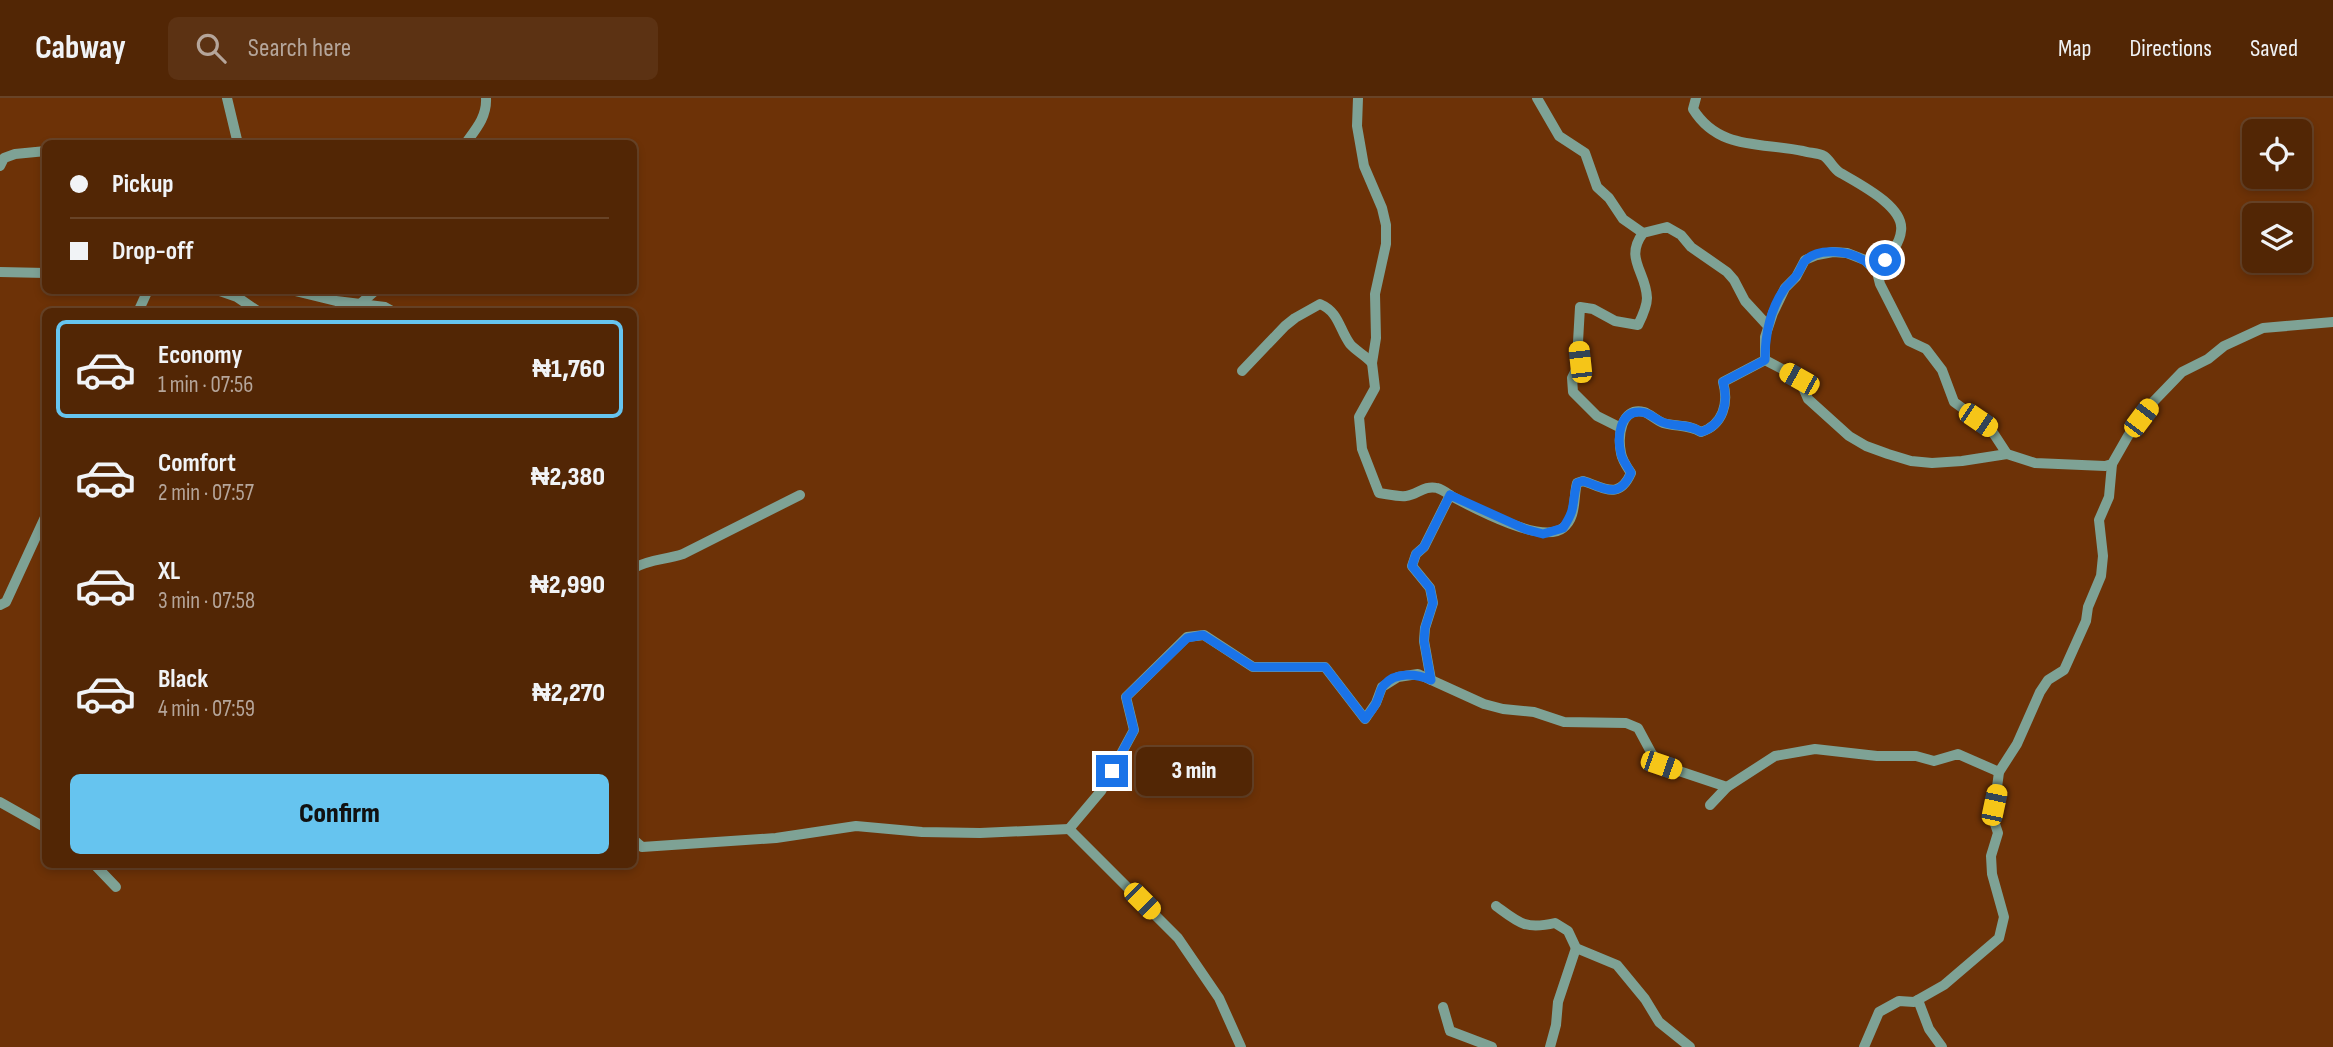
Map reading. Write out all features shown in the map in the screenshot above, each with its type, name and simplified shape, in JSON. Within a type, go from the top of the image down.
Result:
[{"type":"street","points":[[227,98],[237,140]]},
{"type":"street","points":[[468,140],[487,109],[486,98]]},
{"type":"street","points":[[1358,98],[1357,126],[1364,166],[1382,208],[1386,225],[1386,244],[1375,294],[1376,338],[1372,363],[1375,388],[1359,417],[1362,449],[1379,493],[1406,496],[1426,488],[1438,488],[1525,529],[1543,534],[1556,531],[1563,528],[1575,506],[1574,493],[1577,483],[1583,481],[1611,491],[1626,485],[1631,473],[1621,455],[1623,420],[1631,414],[1643,411],[1666,424],[1692,427],[1701,432],[1711,429],[1724,410],[1727,396],[1723,382],[1765,360]]},
{"type":"street","points":[[1537,98],[1559,136],[1585,153],[1597,187],[1609,198],[1623,219],[1643,233]]},
{"type":"street","points":[[1696,98],[1693,109],[1711,130],[1749,145],[1793,149],[1824,156],[1836,170],[1862,185],[1891,208],[1902,222],[1901,234],[1877,272]]},
{"type":"street","points":[[0,166],[4,158],[15,154],[42,151]]},
{"type":"street","points":[[1621,428],[1597,416],[1573,392],[1572,378],[1580,362],[1580,307],[1593,309],[1615,321],[1638,325],[1647,298],[1634,252],[1635,244],[1643,233],[1667,227],[1681,234],[1691,247],[1727,272],[1745,301],[1768,326]]},
{"type":"street","points":[[1765,360],[1768,326],[1785,288],[1796,277],[1805,260],[1817,254],[1847,253],[1864,260],[1877,272],[1880,284],[1909,341],[1926,349],[1942,370],[1954,402],[1990,428],[2007,454]]},
{"type":"street","points":[[0,272],[42,273]]},
{"type":"street","points":[[228,294],[253,308]]},
{"type":"street","points":[[309,294],[387,308]]},
{"type":"street","points":[[359,305],[371,294]]},
{"type":"street","points":[[1242,371],[1266,343],[1295,318],[1320,304],[1333,312],[1351,345],[1363,352],[1372,363]]},
{"type":"street","points":[[1864,1047],[1879,1012],[1899,1001],[1914,1002],[1944,985],[1999,938],[2004,917],[1992,874],[1991,856],[1998,833],[1993,818],[2000,772],[2017,744],[2040,692],[2048,680],[2064,670],[2086,621],[2088,607],[2101,576],[2103,556],[2099,520],[2109,497],[2112,464],[2128,436],[2154,401],[2182,372],[2208,359],[2224,346],[2263,328],[2333,322]]},
{"type":"street","points":[[1765,360],[1799,379],[1808,399],[1849,436],[1867,446],[1911,461],[1962,461],[2007,454],[2035,463],[2080,466],[2112,464]]},
{"type":"street","points":[[637,566],[649,560],[668,559],[683,554],[800,495]]},
{"type":"street","points":[[1431,680],[1424,641],[1433,603],[1430,588],[1412,566],[1416,554],[1424,547],[1450,495]]},
{"type":"street","points":[[0,605],[6,602],[42,527]]},
{"type":"street","points":[[637,843],[642,847],[776,838],[856,826],[922,832],[980,833],[1069,829],[1101,791],[1134,730],[1126,697],[1187,638],[1203,635],[1253,667],[1325,667],[1365,719],[1376,704],[1382,687],[1389,681],[1418,674],[1485,704],[1503,709],[1534,712],[1564,722],[1626,723],[1638,728],[1661,765],[1727,787]]},
{"type":"street","points":[[1710,805],[1727,787],[1775,756],[1815,749],[1877,756],[1916,756],[1934,761],[1958,754],[2000,772]]},
{"type":"street","points":[[0,802],[42,826]]},
{"type":"street","points":[[1069,829],[1178,938],[1219,998],[1241,1047]]},
{"type":"street","points":[[98,868],[116,887]]},
{"type":"street","points":[[1496,906],[1520,924],[1541,926],[1555,923],[1568,931],[1576,948],[1617,965],[1659,1021],[1690,1047]]},
{"type":"street","points":[[1550,1047],[1558,1002],[1576,948]]},
{"type":"street","points":[[1918,1000],[1929,1029],[1942,1047]]},
{"type":"street","points":[[1443,1007],[1450,1031],[1492,1047]]},
{"type":"route","points":[[1112,771],[1134,730],[1126,697],[1187,638],[1203,635],[1253,667],[1325,667],[1365,719],[1376,704],[1382,687],[1389,681],[1418,674],[1431,680],[1424,641],[1433,603],[1430,588],[1412,566],[1416,554],[1424,547],[1450,495],[1525,529],[1543,534],[1563,528],[1575,506],[1574,493],[1577,483],[1583,481],[1611,491],[1626,485],[1631,473],[1621,455],[1620,434],[1623,420],[1631,414],[1643,411],[1666,424],[1692,427],[1701,432],[1711,429],[1724,410],[1727,396],[1723,382],[1765,360],[1765,337],[1773,313],[1785,288],[1796,277],[1805,260],[1817,254],[1847,253],[1864,260],[1877,272],[1885,260]]}]
